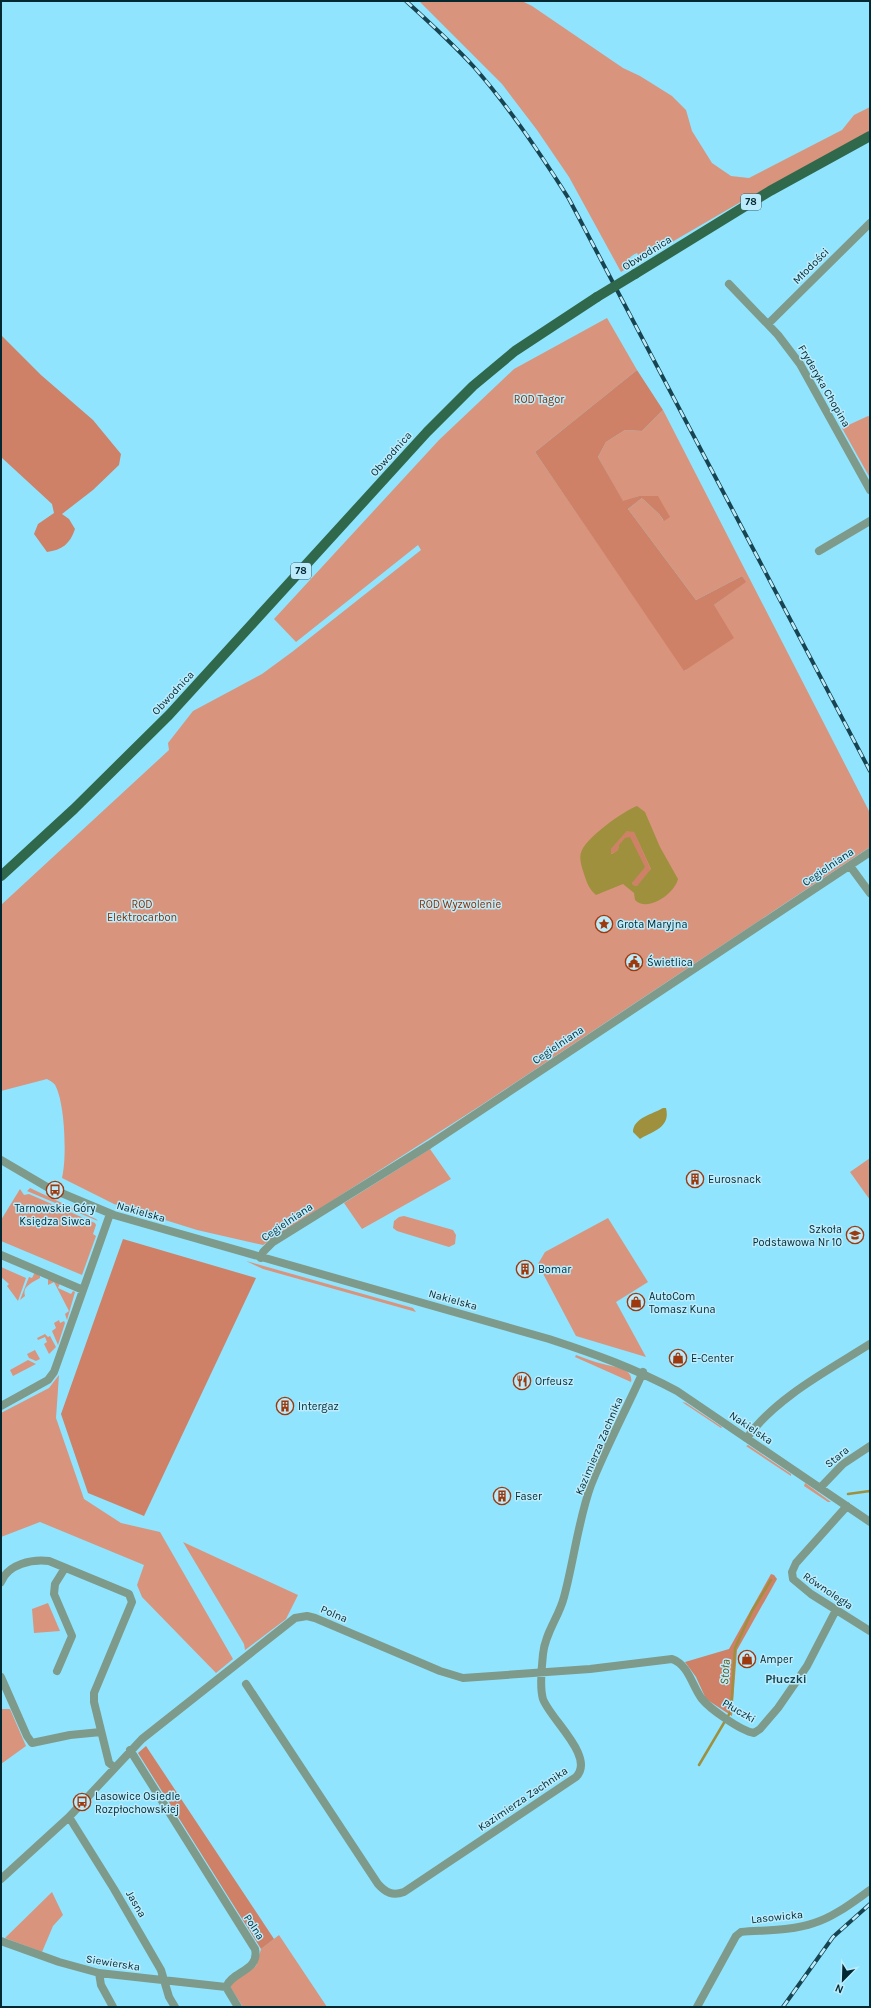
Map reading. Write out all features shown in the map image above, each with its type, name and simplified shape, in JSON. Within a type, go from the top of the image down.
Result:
[{"type":"main road","name":"Obwodnica","points":[[1,876],[74,809],[169,715],[432,427],[473,386],[515,351],[597,297],[770,191],[870,136]]},
{"type":"street","name":"Młodości","points":[[768,324],[870,223]]},
{"type":"street","name":"Fryderyka Chopina","points":[[729,284],[768,324],[800,364],[870,490]]},
{"type":"street","points":[[819,551],[870,521]]},
{"type":"street","name":"Cegielniana","points":[[261,1258],[263,1252],[272,1242],[429,1145],[870,852]]},
{"type":"street","points":[[850,866],[870,893]]},
{"type":"street","name":"Nakielska","points":[[1,1160],[47,1187],[110,1214],[549,1339],[611,1359],[643,1372],[677,1391],[870,1522]]},
{"type":"street","points":[[1,1406],[48,1380],[51,1376],[110,1214]]},
{"type":"street","points":[[1,1255],[83,1290]]},
{"type":"street","points":[[747,1438],[757,1425],[796,1391],[870,1344]]},
{"type":"street","name":"Kazimierza Zachnika","points":[[246,1684],[378,1884],[388,1893],[395,1894],[408,1889],[563,1786],[580,1773],[582,1764],[580,1756],[543,1700],[543,1672],[546,1640],[564,1599],[591,1486],[643,1372]]},
{"type":"street","name":"Stara","points":[[820,1488],[843,1464],[870,1446]]},
{"type":"street","name":"Równoległa","points":[[847,1506],[796,1563],[792,1574],[793,1579],[798,1585],[867,1629]]},
{"type":"street","points":[[1,1582],[6,1572],[13,1568],[36,1560],[49,1561],[129,1594],[132,1602],[94,1693],[94,1702],[109,1763],[114,1767]]},
{"type":"street","points":[[57,1671],[72,1636],[54,1589],[66,1568]]},
{"type":"street","name":"Płuczki","points":[[543,1672],[637,1664],[672,1659],[681,1664],[701,1698],[726,1718],[750,1732],[760,1729],[778,1708],[807,1666],[836,1610]]},
{"type":"street","name":"Polna","points":[[1,1879],[69,1817],[130,1750],[169,1716],[291,1620],[300,1616],[315,1618],[440,1672],[455,1676],[479,1678],[543,1672]]},
{"type":"street","points":[[1,1677],[27,1736],[32,1743],[70,1735],[101,1732]]},
{"type":"street","name":"Polna","points":[[130,1750],[255,1949],[256,1956],[252,1966],[228,1982],[226,1987]]},
{"type":"street","name":"Jasna","points":[[69,1817],[118,1896],[161,1970],[168,1997],[175,2007]]},
{"type":"street","name":"Lasowicka","points":[[697,2007],[736,1936],[741,1932],[786,1929],[816,1923],[870,1890]]},
{"type":"street","name":"Siewierska","points":[[2,1943],[59,1962],[99,1973],[226,1987]]},
{"type":"street","points":[[99,1973],[101,1985],[113,2007]]},
{"type":"street","points":[[226,1987],[238,2007]]},
{"type":"green space","points":[[419,1],[522,1],[532,6],[623,68],[640,76],[672,96],[686,110],[692,131],[712,163],[731,176],[749,178],[842,130],[854,115],[870,107],[870,131],[739,203],[641,260],[637,253],[635,254],[629,260],[629,267],[621,272],[569,177],[537,130],[502,84]]},
{"type":"green space","name":"ROD Wyzwolenie","points":[[607,318],[637,370],[535,452],[685,671],[714,605],[745,582],[742,576],[696,600],[628,509],[642,498],[639,496],[623,502],[598,457],[606,442],[625,430],[642,431],[663,410],[870,813],[870,847],[483,1104],[263,1245],[197,1230],[114,1204],[62,1178],[65,1145],[63,1118],[59,1095],[55,1084],[47,1079],[1,1091],[1,905],[169,750],[168,743],[193,711],[262,674],[421,550],[418,545],[296,642],[274,619],[439,440],[514,369]],"holes":[[[642,498],[669,517],[663,520],[659,514]]]},
{"type":"green space","points":[[868,416],[870,417],[870,478],[842,428]]},
{"type":"green space","points":[[430,1149],[451,1179],[362,1229],[344,1203]]},
{"type":"green space","points":[[870,1158],[870,1200],[850,1172]]},
{"type":"green space","points":[[30,1188],[96,1219],[98,1221],[27,1191]]},
{"type":"green space","points":[[20,1189],[24,1195],[29,1194],[95,1223],[96,1225],[93,1234],[96,1236],[82,1275],[1,1241],[1,1220]]},
{"type":"green space","points":[[404,1216],[453,1230],[456,1235],[455,1244],[449,1247],[397,1231],[393,1228],[394,1221],[399,1217]]},
{"type":"green space","points":[[608,1218],[648,1282],[616,1302],[646,1357],[576,1336],[538,1264],[545,1252]]},
{"type":"green space","points":[[246,1261],[413,1308],[416,1312],[263,1269]]},
{"type":"green space","points":[[1,1267],[26,1278],[18,1301],[7,1286],[9,1284],[1,1277]]},
{"type":"green space","points":[[35,1272],[40,1276],[40,1278],[26,1287],[24,1293],[25,1296],[20,1300],[29,1277],[32,1278]]},
{"type":"green space","points":[[48,1279],[60,1283],[58,1288],[71,1294],[73,1291],[75,1292],[67,1320],[65,1314],[69,1311],[54,1282],[48,1285]]},
{"type":"green space","points":[[59,1320],[60,1323],[64,1321],[65,1323],[58,1345],[52,1331],[56,1328],[54,1323]]},
{"type":"green space","points":[[45,1334],[48,1337],[50,1336],[56,1347],[49,1354],[44,1344],[47,1342],[45,1337],[38,1340],[37,1338]]},
{"type":"green space","points":[[35,1350],[40,1359],[36,1361],[29,1358],[27,1354]]},
{"type":"green space","points":[[576,1355],[622,1369],[629,1374],[631,1377],[631,1382],[575,1357]]},
{"type":"green space","points":[[28,1360],[36,1364],[13,1376],[10,1370]]},
{"type":"green space","points":[[59,1375],[56,1418],[84,1499],[121,1523],[160,1532],[233,1659],[216,1673],[142,1597],[137,1585],[144,1565],[40,1522],[1,1537],[1,1413],[49,1388]]},
{"type":"green space","points":[[682,1402],[686,1403],[722,1427],[721,1428]]},
{"type":"green space","points":[[748,1445],[791,1474],[791,1476],[746,1446]]},
{"type":"green space","points":[[805,1483],[831,1502],[828,1502],[804,1486]]},
{"type":"green space","points":[[183,1542],[298,1595],[286,1619],[245,1650],[244,1644]]},
{"type":"green space","points":[[48,1603],[60,1631],[34,1633],[32,1609]]},
{"type":"green space","points":[[10,1709],[26,1746],[1,1764],[1,1710]]},
{"type":"green space","points":[[52,1892],[63,1915],[53,1926],[42,1952],[5,1938]]},
{"type":"green space","points":[[279,1935],[327,2007],[243,2007],[229,1985],[256,1966],[261,1949]]},
{"type":"shaded area","points":[[1,335],[41,375],[93,420],[121,454],[119,465],[93,490],[62,514],[69,519],[75,529],[71,539],[57,550],[47,552],[34,534],[38,524],[54,513],[52,504],[1,457]]},
{"type":"shaded area","points":[[637,370],[663,410],[642,431],[625,430],[606,442],[598,457],[623,501],[639,496],[658,496],[670,517],[664,521],[659,514],[642,498],[628,509],[696,600],[742,576],[746,582],[714,605],[734,638],[684,671],[535,452]]},
{"type":"shaded area","points":[[637,806],[645,812],[660,847],[678,879],[672,890],[667,895],[654,903],[640,903],[635,900],[634,893],[623,884],[596,895],[587,883],[581,862],[580,856],[582,850],[591,838],[606,825]],"holes":[[[627,831],[634,832],[651,869],[637,886],[633,885],[632,883],[645,867],[630,837],[625,838],[619,845],[618,850],[611,854],[611,849]]]},
{"type":"shaded area","points":[[628,830],[634,832],[651,870],[637,886],[633,885],[632,883],[640,872],[619,845],[618,850],[611,854],[611,849]]},
{"type":"shaded area","points":[[666,1108],[666,1120],[655,1131],[640,1139],[633,1132],[636,1123],[644,1117]]},
{"type":"shaded area","points":[[123,1239],[256,1278],[144,1516],[88,1493],[61,1414]]},
{"type":"shaded area","points":[[771,1574],[777,1579],[737,1650],[732,1716],[706,1699],[696,1677],[685,1662],[729,1649]]},
{"type":"shaded area","points":[[146,1746],[274,1939],[261,1949],[138,1753]]},
{"type":"waterway","name":"Stoła","points":[[848,1494],[870,1491]]},
{"type":"waterway","name":"Stoła","points":[[699,1765],[731,1711],[735,1648],[752,1611],[771,1580]]},
{"type":"railway","points":[[406,1],[458,50],[500,98],[524,131],[569,199],[870,771]]},
{"type":"railway","points":[[783,2007],[833,1937],[870,1904]]},
{"type":"place","name":"Grota Maryjna","points":[[604,924]]},
{"type":"place","name":"Świetlica","points":[[634,962]]},
{"type":"place","name":"Eurosnack","points":[[695,1179]]},
{"type":"place","name":"Tarnowskie Góry Księdza Siwca","points":[[55,1190]]},
{"type":"place","name":"Szkoła Podstawowa Nr 10","points":[[855,1235]]},
{"type":"place","name":"Bomar","points":[[525,1269]]},
{"type":"place","name":"AutoCom Tomasz Kuna","points":[[636,1302]]},
{"type":"place","name":"E-Center","points":[[678,1358]]},
{"type":"place","name":"Orfeusz","points":[[522,1381]]},
{"type":"place","name":"Intergaz","points":[[285,1406]]},
{"type":"place","name":"Faser","points":[[502,1496]]},
{"type":"place","name":"Amper","points":[[747,1659]]},
{"type":"place","name":"Lasowice Osiedle Rozpłochowskiej","points":[[82,1802]]},
{"type":"district","name":"Płuczki","points":[[786,1679]]},
{"type":"park label","name":"ROD Tagor","points":[[539,399]]},
{"type":"park label","name":"ROD Elektrocarbon","points":[[142,910]]}]
